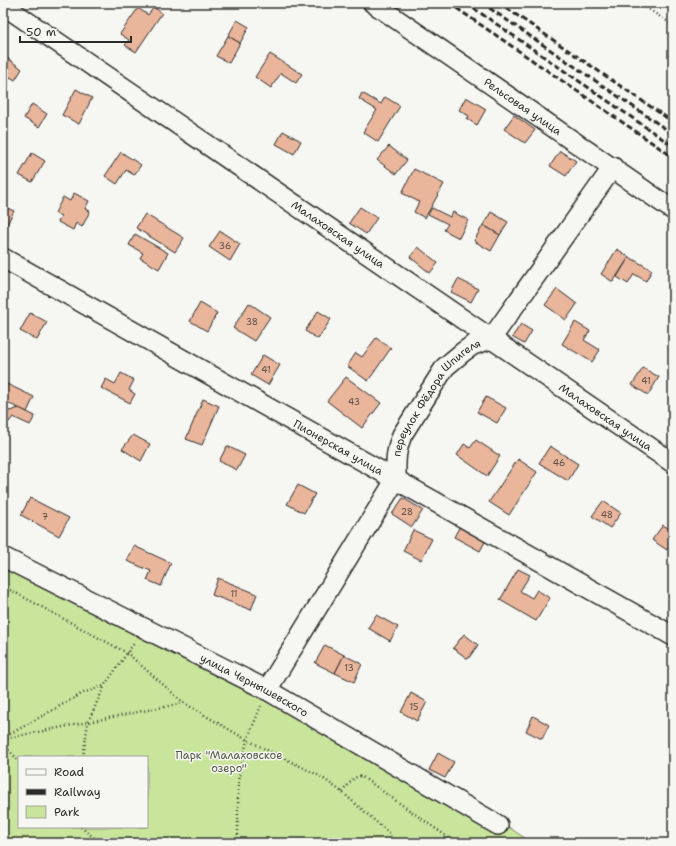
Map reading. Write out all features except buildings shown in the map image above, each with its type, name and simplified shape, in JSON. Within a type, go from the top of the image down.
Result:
[{"type":"street","name":"Рельсовая улица","points":[[373,3],[613,167],[673,210]]},
{"type":"street","name":"Малаховская улица","points":[[3,5],[673,463]]},
{"type":"street","name":"переулок Фёдора Шпигеля","points":[[396,480],[395,459],[397,447],[402,435],[445,367],[462,352],[473,345],[491,339],[613,167]]},
{"type":"street","name":"Пионерская улица","points":[[4,259],[673,636]]},
{"type":"street","points":[[267,690],[396,480]]},
{"type":"street","name":"улица Чернышевского","points":[[3,557],[267,690],[498,825]]},
{"type":"path","points":[[639,3],[673,25]]},
{"type":"path","points":[[3,586],[127,653],[184,703],[247,740],[320,776],[342,792],[389,833],[393,843]]},
{"type":"path","points":[[83,756],[88,722],[104,686],[144,628]]},
{"type":"path","points":[[3,738],[83,693],[104,686]]},
{"type":"path","points":[[238,843],[238,781],[247,740],[267,690]]},
{"type":"path","points":[[3,738],[184,703]]},
{"type":"path","points":[[3,744],[18,761]]},
{"type":"path","points":[[342,792],[354,778],[361,776],[456,843]]},
{"type":"path","points":[[82,828],[100,843]]},
{"type":"green space","name":"Парк \"Малаховское озеро\"","points":[[3,557],[469,800],[532,843],[3,843]]},
{"type":"railway","points":[[449,3],[673,157]]},
{"type":"railway","points":[[466,3],[673,146]]},
{"type":"railway","points":[[482,3],[673,134]]},
{"type":"railway","points":[[499,3],[673,122]]}]
